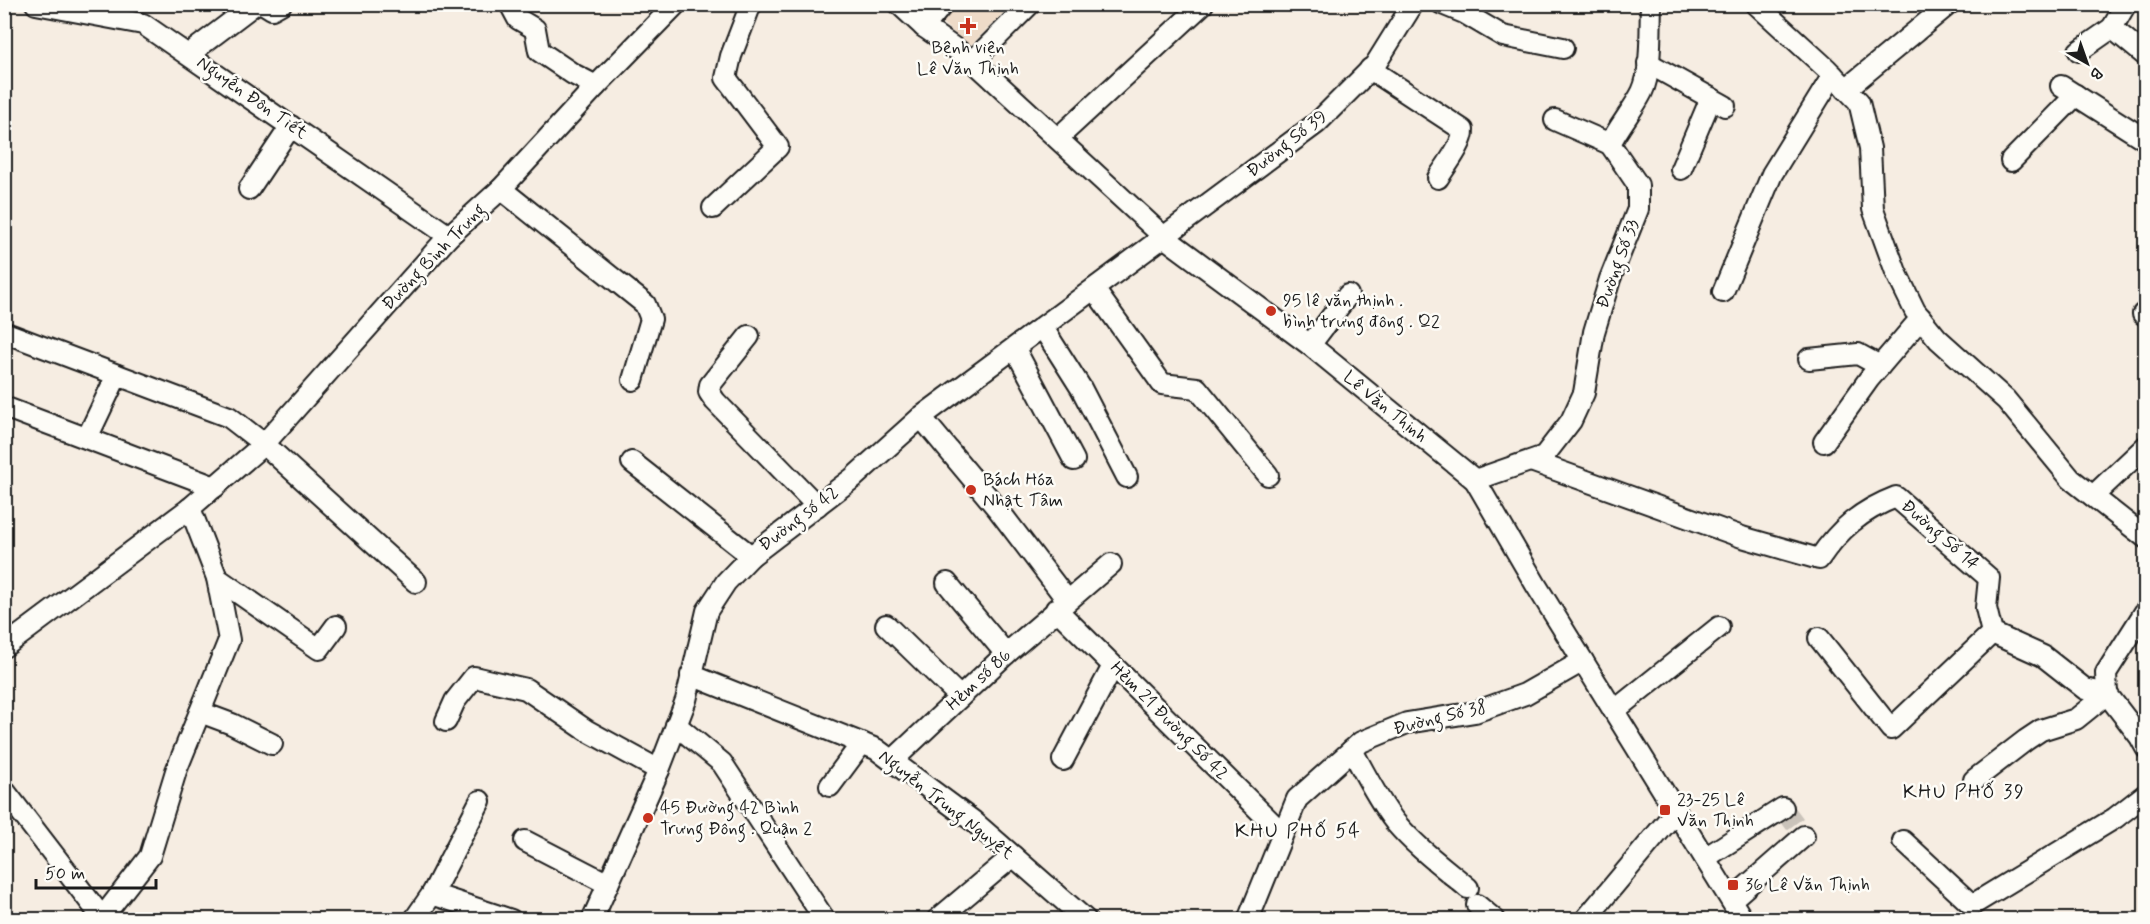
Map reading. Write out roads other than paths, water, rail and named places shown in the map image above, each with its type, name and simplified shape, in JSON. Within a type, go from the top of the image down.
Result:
[{"type":"street","name":"Nguyễn Đôn Tiết","points":[[36,4],[143,24],[449,236]]},
{"type":"street","points":[[189,54],[255,4]]},
{"type":"street","points":[[264,4],[272,9],[281,4]]},
{"type":"street","points":[[510,4],[519,19],[535,29],[538,51],[596,86]]},
{"type":"street","name":"Đường Bình Trưng","points":[[4,647],[190,508],[264,444],[449,236],[501,189],[676,4]]},
{"type":"street","points":[[713,208],[778,147],[726,78],[752,4]]},
{"type":"street","name":"Lê Văn Thịnh","points":[[899,4],[924,27],[973,61],[1164,237],[1310,345],[1475,480],[1583,661],[1743,920]]},
{"type":"street","points":[[924,27],[943,4]]},
{"type":"street","points":[[973,61],[1030,4]]},
{"type":"street","points":[[1058,138],[1203,4]]},
{"type":"street","name":"Đường Số 39","points":[[1164,237],[1317,123],[1370,69],[1413,4]]},
{"type":"street","points":[[1442,4],[1464,13],[1503,36],[1563,48]]},
{"type":"street","points":[[1555,120],[1610,144],[1643,91],[1650,52],[1651,4]]},
{"type":"street","points":[[1723,292],[1772,174],[1840,82],[1949,4]]},
{"type":"street","points":[[2079,51],[2112,28],[2126,4]]},
{"type":"street","points":[[1759,5],[1859,102],[1870,148],[1873,209],[1896,272],[1915,311],[1938,339],[2007,400],[2071,479],[2145,538]]},
{"type":"street","points":[[2112,28],[2145,56]]},
{"type":"street","points":[[1648,63],[1718,102],[1681,169]]},
{"type":"street","points":[[1370,69],[1463,130],[1461,141],[1438,178]]},
{"type":"street","points":[[2011,161],[2068,91],[2145,140]]},
{"type":"street","points":[[249,189],[291,126]]},
{"type":"street","name":"Đường Số 33","points":[[1475,480],[1544,456],[1571,421],[1584,393],[1594,332],[1610,279],[1638,209],[1638,186],[1610,144]]},
{"type":"street","points":[[501,189],[645,304],[651,319],[633,380]]},
{"type":"street","name":"Đường số 42","points":[[592,920],[659,770],[686,700],[707,611],[726,582],[751,556],[853,478],[921,417],[1164,237]]},
{"type":"street","points":[[1094,289],[1162,384],[1197,388],[1268,475]]},
{"type":"street","points":[[1310,345],[1348,295]]},
{"type":"street","points":[[1824,442],[1880,366],[1921,318]]},
{"type":"street","points":[[1043,328],[1081,388],[1127,477]]},
{"type":"street","points":[[6,333],[229,417],[264,444],[416,582]]},
{"type":"street","points":[[749,336],[714,379],[710,385],[710,392],[715,401],[817,506]]},
{"type":"street","points":[[1015,349],[1074,460]]},
{"type":"street","points":[[1809,359],[1858,354],[1880,366]]},
{"type":"street","points":[[87,438],[117,375]]},
{"type":"street","points":[[4,406],[215,487]]},
{"type":"street","name":"Hẻm 21 Đường Số 42","points":[[921,417],[997,508],[1061,605],[1113,666],[1282,833]]},
{"type":"street","points":[[2093,496],[2145,446]]},
{"type":"street","name":"Đường Số 14","points":[[1531,461],[1742,537],[1819,559],[1833,537],[1873,506],[1896,497],[1989,578],[1986,608],[1992,633]]},
{"type":"street","points":[[632,462],[751,556]]},
{"type":"street","points":[[4,790],[101,919],[150,856],[176,771],[229,640],[217,578],[190,508]]},
{"type":"street","name":"Hẻm số 86","points":[[892,761],[1006,654],[1111,564]]},
{"type":"street","points":[[217,578],[319,649],[336,627]]},
{"type":"street","points":[[947,583],[1006,654]]},
{"type":"street","points":[[2145,610],[2106,673],[2107,694],[2140,737],[2145,748]]},
{"type":"street","points":[[886,625],[960,697]]},
{"type":"street","points":[[1614,711],[1719,627]]},
{"type":"street","points":[[1819,638],[1891,729],[1992,633],[2043,656],[2085,689],[2107,694]]},
{"type":"street","name":"Đường Số 38","points":[[1248,920],[1297,799],[1361,742],[1407,723],[1475,712],[1525,694],[1583,661]]},
{"type":"street","points":[[1063,760],[1113,666]]},
{"type":"street","name":"Nguyễn Trung Nguyệt","points":[[691,675],[876,749],[973,821],[1086,920]]},
{"type":"street","points":[[446,721],[455,701],[474,677],[526,689],[586,730],[659,770]]},
{"type":"street","points":[[1974,780],[2041,730],[2076,719],[2107,694]]},
{"type":"street","points":[[200,712],[232,724],[272,744]]},
{"type":"street","points":[[676,725],[722,763],[825,920]]},
{"type":"street","points":[[830,786],[862,743]]},
{"type":"street","points":[[1352,750],[1384,807],[1395,821],[1494,920]]},
{"type":"street","points":[[1903,841],[1972,904],[2115,818],[2145,794]]},
{"type":"street","points":[[414,920],[432,894],[480,801]]},
{"type":"street","points":[[1705,858],[1783,808]]},
{"type":"street","points":[[1585,920],[1676,811]]},
{"type":"street","points":[[1731,900],[1804,836]]},
{"type":"street","points":[[525,841],[608,884]]},
{"type":"street","points":[[937,920],[1013,856]]},
{"type":"street","points":[[432,894],[498,918]]},
{"type":"tunnel","points":[[1783,808],[1804,836]]},
{"type":"place","name":"Bệnh viện Lê Văn Thịnh","points":[[968,26]]},
{"type":"place","name":"95 lê văn thịnh . bình trưng đông . Q2","points":[[1271,311]]},
{"type":"place","name":"Bách Hóa Nhật Tâm","points":[[971,490]]},
{"type":"place","name":"23-25 Lê Văn Thịnh","points":[[1665,810]]},
{"type":"place","name":"45 Đường 42 Bình Trưng Đông . Quận 2","points":[[648,818]]},
{"type":"place","name":"36 Lê Văn Thịnh","points":[[1733,885]]},
{"type":"district","name":"KHU PHỐ 39","points":[[1964,792]]},
{"type":"district","name":"KHU PHỐ 54","points":[[1298,831]]}]
